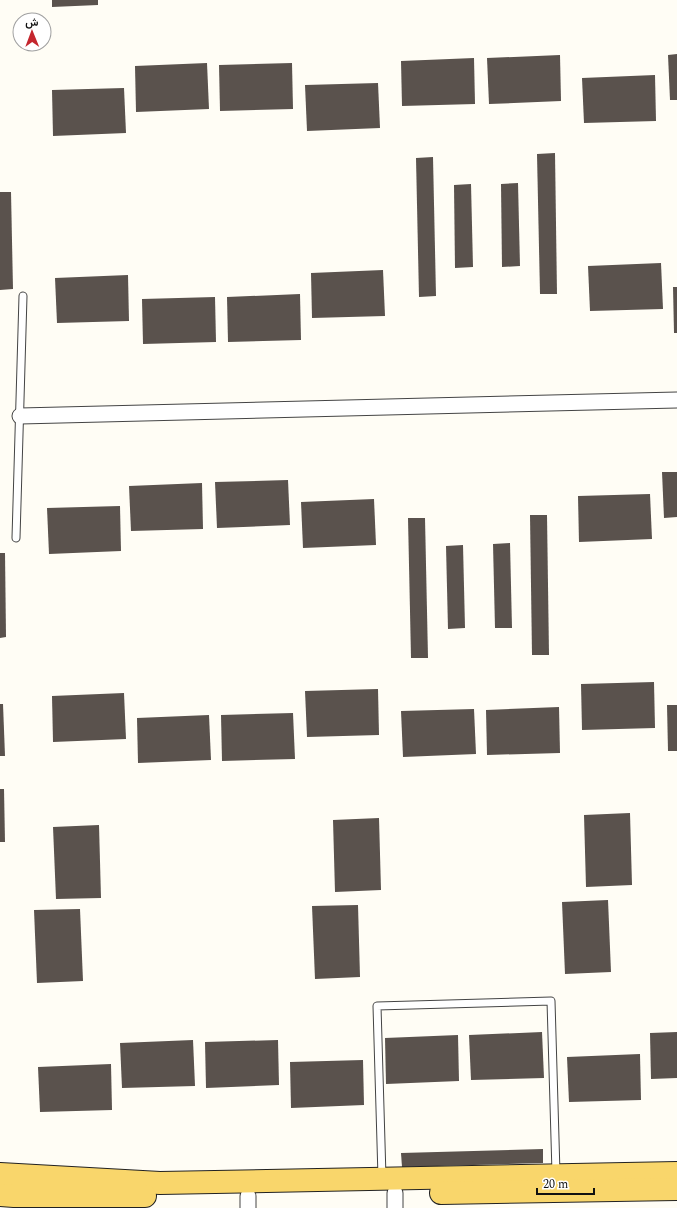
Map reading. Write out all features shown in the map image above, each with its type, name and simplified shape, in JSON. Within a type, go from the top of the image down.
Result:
[{"type":"main road","points":[[0,1195],[248,1202],[391,1193],[556,1175],[677,1173]]},
{"type":"main road","points":[[0,1174],[160,1183],[391,1193],[677,1189]]},
{"type":"street","points":[[20,416],[677,400]]},
{"type":"lane","points":[[16,538],[23,296]]},
{"type":"lane","points":[[391,1193],[377,1006],[551,1001],[556,1175]]},
{"type":"building","points":[[52,0],[98,0],[98,5],[52,7]]},
{"type":"building","points":[[677,54],[677,100],[670,100],[668,55]]},
{"type":"building","points":[[560,55],[561,101],[489,104],[487,58]]},
{"type":"building","points":[[474,58],[475,104],[402,106],[401,61]]},
{"type":"building","points":[[207,63],[209,109],[136,112],[135,66]]},
{"type":"building","points":[[292,63],[293,109],[220,111],[219,65]]},
{"type":"building","points":[[655,75],[656,121],[584,123],[582,78]]},
{"type":"building","points":[[378,83],[380,128],[307,131],[305,85]]},
{"type":"building","points":[[124,88],[126,133],[53,136],[52,90]]},
{"type":"building","points":[[555,153],[557,294],[540,294],[537,154]]},
{"type":"building","points":[[433,157],[436,296],[419,297],[416,158]]},
{"type":"building","points":[[518,183],[520,266],[502,267],[501,184]]},
{"type":"building","points":[[471,184],[473,267],[455,268],[454,185]]},
{"type":"building","points":[[0,192],[11,192],[13,289],[0,290]]},
{"type":"building","points":[[661,263],[663,309],[590,311],[588,266]]},
{"type":"building","points":[[383,270],[385,316],[312,318],[311,273]]},
{"type":"building","points":[[128,275],[129,321],[57,323],[55,278]]},
{"type":"building","points":[[673,287],[677,287],[677,333],[674,333]]},
{"type":"building","points":[[300,294],[301,340],[228,342],[227,297]]},
{"type":"building","points":[[215,297],[216,342],[143,344],[142,299]]},
{"type":"building","points":[[662,472],[677,472],[677,517],[664,518]]},
{"type":"building","points":[[288,480],[290,525],[217,528],[215,482]]},
{"type":"building","points":[[202,483],[203,529],[131,531],[129,486]]},
{"type":"building","points":[[650,494],[652,539],[579,542],[578,496]]},
{"type":"building","points":[[374,499],[376,545],[303,548],[301,502]]},
{"type":"building","points":[[120,506],[121,551],[49,554],[47,508]]},
{"type":"building","points":[[530,515],[547,515],[549,655],[532,655]]},
{"type":"building","points":[[408,518],[425,518],[428,658],[411,658]]},
{"type":"building","points":[[510,543],[512,628],[495,628],[493,544]]},
{"type":"building","points":[[463,545],[465,628],[448,629],[446,546]]},
{"type":"building","points":[[0,553],[5,553],[6,637],[0,638]]},
{"type":"building","points":[[654,682],[655,728],[582,730],[581,684]]},
{"type":"building","points":[[378,689],[379,735],[307,737],[305,691]]},
{"type":"building","points":[[124,693],[126,739],[53,742],[52,696]]},
{"type":"building","points":[[0,704],[3,704],[5,756],[0,756]]},
{"type":"building","points":[[667,705],[677,705],[677,751],[668,751]]},
{"type":"building","points":[[559,707],[560,753],[487,755],[486,710]]},
{"type":"building","points":[[474,709],[476,754],[403,757],[401,711]]},
{"type":"building","points":[[293,713],[295,759],[222,761],[221,715]]},
{"type":"building","points":[[209,715],[211,760],[138,763],[137,718]]},
{"type":"building","points":[[0,789],[4,789],[5,842],[0,842]]},
{"type":"building","points":[[630,813],[632,885],[586,887],[584,815]]},
{"type":"building","points":[[379,818],[381,890],[335,892],[333,820]]},
{"type":"building","points":[[99,825],[101,898],[56,899],[53,827]]},
{"type":"building","points":[[608,900],[611,972],[565,974],[562,902]]},
{"type":"building","points":[[358,905],[360,977],[315,979],[312,906]]},
{"type":"building","points":[[80,909],[83,981],[37,983],[34,910]]},
{"type":"building","points":[[542,1032],[544,1078],[471,1080],[469,1035]]},
{"type":"building","points":[[677,1032],[677,1078],[651,1079],[650,1033]]},
{"type":"building","points":[[458,1035],[459,1081],[386,1084],[385,1038]]},
{"type":"building","points":[[193,1040],[195,1086],[122,1088],[120,1043]]},
{"type":"building","points":[[278,1040],[279,1085],[206,1088],[205,1042]]},
{"type":"building","points":[[640,1054],[641,1100],[569,1102],[567,1057]]},
{"type":"building","points":[[363,1060],[364,1105],[291,1108],[290,1062]]},
{"type":"building","points":[[111,1064],[112,1110],[40,1112],[38,1067]]},
{"type":"building","points":[[543,1149],[543,1163],[402,1167],[401,1153]]}]
